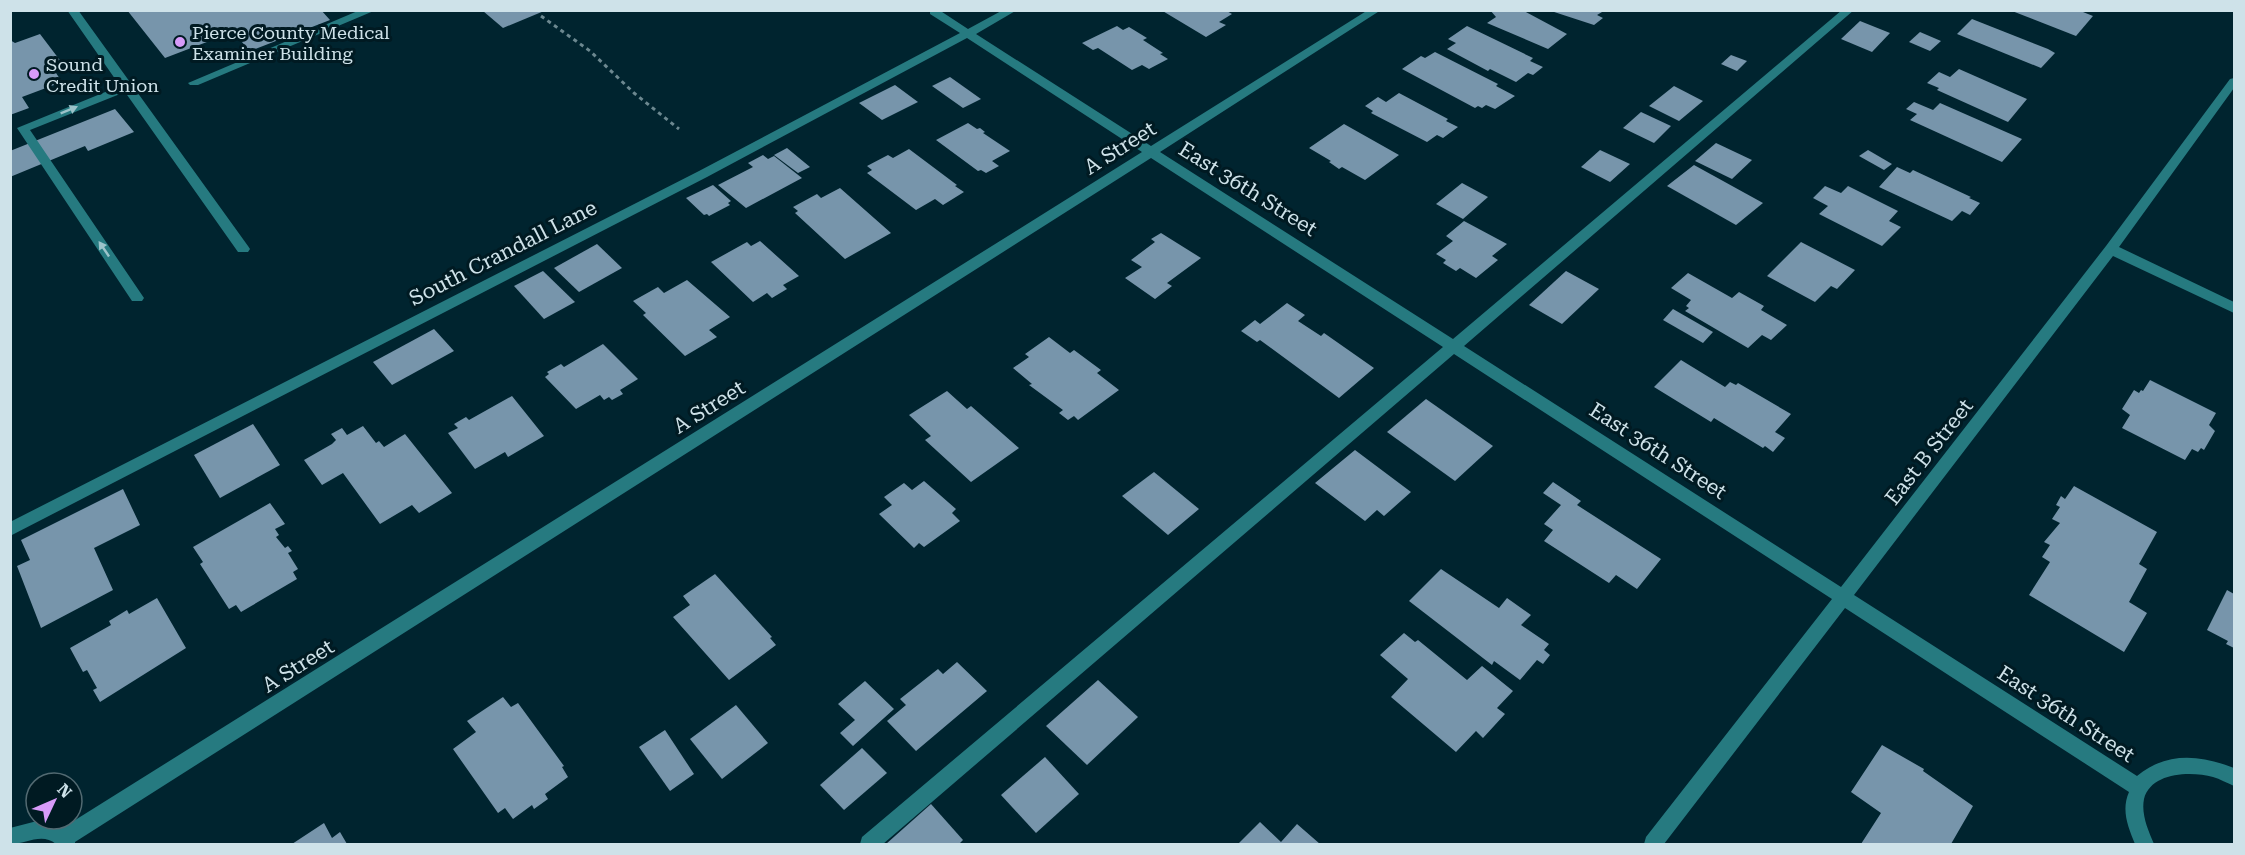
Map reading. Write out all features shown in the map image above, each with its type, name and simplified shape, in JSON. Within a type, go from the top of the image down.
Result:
[{"type":"street","points":[[72,10],[243,249]]},
{"type":"street","points":[[194,83],[371,10]]},
{"type":"street","name":"South Crandall Lane","points":[[10,530],[692,180],[1012,10]]},
{"type":"street","name":"A Street","points":[[65,841],[1376,10]]},
{"type":"street","points":[[869,844],[1849,10]]},
{"type":"street","name":"East 36th Street","points":[[933,12],[2139,788]]},
{"type":"street","name":"East B Street","points":[[1653,844],[2111,249],[2235,81]]},
{"type":"street","points":[[127,87],[23,128],[137,298]]},
{"type":"street","points":[[2111,249],[2235,308]]},
{"type":"street","name":"East 36th Street","points":[[2144,844],[2138,833],[2133,808],[2139,788],[2152,773],[2174,766],[2200,766],[2235,777]]},
{"type":"street","points":[[10,838],[31,830],[44,829],[56,832],[65,841]]},
{"type":"path","points":[[541,16],[590,51],[634,93],[679,129]]},
{"type":"building","name":"Pierce County Medical Examiner Building","points":[[127,10],[321,10],[330,20],[250,51],[233,32],[165,58]]},
{"type":"building","points":[[1161,10],[1225,10],[1232,14],[1219,22],[1226,25],[1206,37]]},
{"type":"building","points":[[1490,10],[1522,10],[1567,34],[1548,49],[1487,23],[1496,17]]},
{"type":"building","points":[[1548,10],[1599,10],[1602,12],[1597,15],[1603,18],[1594,25]]},
{"type":"building","points":[[2078,10],[2093,16],[2076,36],[2012,11]]},
{"type":"building","points":[[483,11],[544,11],[503,28]]},
{"type":"building","points":[[1972,19],[2055,53],[2041,68],[1957,34]]},
{"type":"building","points":[[1860,21],[1890,33],[1872,52],[1841,39]]},
{"type":"building","points":[[1117,26],[1123,30],[1129,27],[1147,38],[1143,40],[1168,59],[1149,69],[1142,65],[1132,70],[1098,48],[1093,50],[1082,43]]},
{"type":"building","points":[[1467,26],[1533,58],[1530,61],[1543,67],[1533,75],[1528,73],[1516,82],[1490,69],[1488,71],[1447,49],[1456,43],[1448,39]]},
{"type":"building","points":[[1920,32],[1941,41],[1930,51],[1909,42]]},
{"type":"building","name":"Sound Credit Union","points":[[40,34],[62,63],[52,67],[62,82],[22,97],[29,108],[10,115],[10,40],[15,43]]},
{"type":"building","points":[[1435,52],[1498,84],[1496,86],[1515,96],[1495,109],[1486,105],[1482,108],[1478,106],[1475,108],[1402,69],[1421,56],[1425,58]]},
{"type":"building","points":[[1731,55],[1747,61],[1737,71],[1721,64]]},
{"type":"building","points":[[1959,69],[2027,99],[2008,122],[1937,90],[1939,88],[1927,83],[1939,72],[1950,77]]},
{"type":"building","points":[[950,77],[981,99],[963,108],[932,86]]},
{"type":"building","points":[[895,85],[918,102],[882,120],[859,103]]},
{"type":"building","points":[[1674,86],[1703,101],[1679,121],[1649,106]]},
{"type":"building","points":[[1399,93],[1448,119],[1446,121],[1458,127],[1443,138],[1437,135],[1427,142],[1371,113],[1373,111],[1365,106],[1378,97],[1386,102]]},
{"type":"building","points":[[1914,102],[1933,110],[1940,103],[2022,139],[2002,162],[1910,120],[1917,114],[1906,109]]},
{"type":"building","points":[[115,109],[134,132],[88,151],[85,146],[10,177],[10,151]]},
{"type":"building","points":[[1641,112],[1671,126],[1654,143],[1623,128]]},
{"type":"building","points":[[968,123],[977,129],[980,128],[985,132],[983,133],[1010,151],[992,161],[999,166],[986,173],[978,171],[936,140]]},
{"type":"building","points":[[1344,124],[1399,155],[1365,180],[1342,167],[1339,169],[1329,162],[1331,161],[1309,148]]},
{"type":"building","points":[[1716,143],[1752,160],[1732,179],[1695,161]]},
{"type":"building","points":[[787,148],[810,167],[798,173],[774,155]]},
{"type":"building","points":[[909,149],[964,192],[943,205],[935,199],[916,210],[867,173],[872,170],[867,166],[888,155],[893,158]]},
{"type":"building","points":[[1600,150],[1630,164],[1610,182],[1581,167]]},
{"type":"building","points":[[1868,150],[1892,164],[1884,170],[1859,156]]},
{"type":"building","points":[[763,155],[768,159],[774,156],[802,178],[746,208],[718,185],[753,167],[748,163]]},
{"type":"building","points":[[1694,165],[1763,203],[1736,225],[1667,186]]},
{"type":"building","points":[[1897,167],[1910,173],[1913,170],[1980,203],[1970,215],[1962,211],[1952,221],[1879,187]]},
{"type":"building","points":[[1462,183],[1488,197],[1463,219],[1436,204]]},
{"type":"building","points":[[713,185],[731,201],[728,203],[730,205],[709,216],[704,215],[686,198]]},
{"type":"building","points":[[1825,186],[1841,193],[1848,186],[1898,211],[1889,221],[1901,227],[1882,246],[1819,214],[1828,206],[1813,198]]},
{"type":"building","points":[[840,188],[891,233],[845,259],[795,213],[798,211],[793,207],[817,194],[821,198]]},
{"type":"building","points":[[1464,221],[1507,244],[1492,256],[1498,260],[1476,278],[1460,268],[1456,271],[1443,263],[1446,260],[1436,254],[1453,241],[1446,236]]},
{"type":"building","points":[[1161,233],[1201,258],[1167,283],[1172,286],[1155,299],[1125,278],[1142,267],[1131,260],[1155,242],[1151,239]]},
{"type":"building","points":[[760,241],[799,276],[783,285],[787,289],[772,298],[767,293],[753,302],[711,262],[747,242],[751,246]]},
{"type":"building","points":[[1801,242],[1855,270],[1837,289],[1831,286],[1815,302],[1767,276]]},
{"type":"building","points":[[597,244],[622,268],[579,292],[554,268]]},
{"type":"building","points":[[543,271],[575,302],[544,319],[514,286]]},
{"type":"building","points":[[1566,271],[1599,289],[1562,324],[1529,305]]},
{"type":"building","points":[[1688,273],[1732,298],[1739,292],[1764,306],[1761,310],[1787,325],[1771,340],[1762,335],[1748,348],[1685,311],[1689,308],[1686,306],[1691,300],[1671,288]]},
{"type":"building","points":[[687,280],[730,317],[709,330],[717,337],[685,356],[643,315],[646,313],[633,301],[658,287],[664,293]]},
{"type":"building","points":[[1287,303],[1305,315],[1298,321],[1321,336],[1324,333],[1374,368],[1339,398],[1260,340],[1257,342],[1241,331],[1255,320],[1260,324]]},
{"type":"building","points":[[1673,309],[1713,332],[1703,343],[1663,320]]},
{"type":"building","points":[[434,329],[454,351],[392,385],[373,362]]},
{"type":"building","points":[[1049,337],[1070,353],[1074,350],[1101,370],[1097,373],[1119,390],[1078,420],[1074,416],[1068,420],[1059,413],[1063,410],[1029,385],[1032,384],[1013,368],[1029,357],[1025,354]]},
{"type":"building","points":[[603,344],[638,379],[620,390],[623,394],[612,400],[609,397],[604,400],[600,395],[576,409],[545,377],[549,374],[547,372],[561,364],[564,367]]},
{"type":"building","points":[[1681,360],[1725,387],[1730,382],[1736,385],[1738,383],[1791,414],[1775,432],[1785,438],[1773,452],[1714,418],[1711,422],[1654,387]]},
{"type":"building","points":[[2150,380],[2216,413],[2209,425],[2215,431],[2204,450],[2201,448],[2198,452],[2192,449],[2185,460],[2122,428],[2130,415],[2122,409],[2134,390],[2139,393],[2143,391]]},
{"type":"building","points":[[947,391],[967,409],[971,406],[1019,448],[971,482],[925,440],[931,436],[909,415]]},
{"type":"building","points":[[512,396],[544,436],[508,457],[505,452],[475,469],[448,433],[458,428],[454,424],[466,417],[469,420]]},
{"type":"building","points":[[1426,399],[1493,446],[1455,481],[1387,432]]},
{"type":"building","points":[[253,424],[280,465],[220,498],[194,455]]},
{"type":"building","points":[[363,426],[376,443],[379,441],[384,447],[405,434],[452,493],[419,513],[412,505],[380,524],[343,473],[322,485],[304,460],[332,444],[336,440],[331,434],[342,428],[347,435]]},
{"type":"building","points":[[1355,450],[1411,492],[1384,516],[1377,510],[1365,521],[1315,483]]},
{"type":"building","points":[[1154,472],[1199,509],[1168,535],[1122,496]]},
{"type":"building","points":[[924,481],[956,509],[952,513],[960,521],[924,547],[919,543],[914,548],[879,514],[892,505],[884,497],[904,483],[912,490]]},
{"type":"building","points":[[1553,482],[1581,501],[1577,505],[1661,559],[1637,589],[1616,575],[1609,583],[1544,541],[1553,530],[1544,524],[1561,505],[1543,493]]},
{"type":"building","points":[[2074,486],[2157,532],[2139,564],[2147,569],[2129,602],[2147,613],[2124,652],[2029,595],[2050,562],[2042,557],[2050,545],[2044,542],[2060,523],[2052,519],[2060,507],[2056,505],[2061,496],[2065,499]]},
{"type":"building","points":[[123,489],[140,525],[94,548],[113,590],[41,628],[17,566],[30,560],[21,540]]},
{"type":"building","points":[[270,503],[285,524],[275,529],[279,535],[276,537],[285,548],[288,546],[292,551],[288,553],[298,569],[293,572],[297,579],[241,612],[236,605],[229,609],[200,564],[203,562],[193,547]]},
{"type":"building","points":[[1441,569],[1499,608],[1507,598],[1531,615],[1521,625],[1549,644],[1544,650],[1550,655],[1543,664],[1537,660],[1520,680],[1494,661],[1492,665],[1409,601]]},
{"type":"building","points":[[715,574],[772,637],[770,638],[776,645],[729,680],[673,617],[690,605],[683,596]]},
{"type":"building","points":[[2227,590],[2234,594],[2234,648],[2226,644],[2228,641],[2207,630]]},
{"type":"building","points":[[157,598],[186,648],[100,702],[93,690],[97,688],[87,670],[83,672],[70,648],[111,625],[109,621],[127,610],[129,614]]},
{"type":"building","points":[[1404,633],[1415,642],[1418,640],[1467,680],[1482,666],[1513,691],[1497,708],[1505,714],[1483,738],[1476,731],[1456,752],[1391,697],[1408,679],[1380,655]]},
{"type":"building","points":[[957,662],[987,691],[916,751],[887,721],[906,705],[900,699],[938,669],[943,674]]},
{"type":"building","points":[[1098,680],[1138,717],[1087,765],[1046,726]]},
{"type":"building","points":[[865,681],[894,709],[853,746],[840,733],[855,720],[838,704]]},
{"type":"building","points":[[503,697],[511,707],[518,703],[564,766],[562,767],[568,777],[545,794],[548,799],[534,809],[532,805],[513,819],[505,808],[498,813],[453,749],[476,732],[467,721]]},
{"type":"building","points":[[736,705],[768,743],[722,779],[690,739]]},
{"type":"building","points":[[665,730],[694,774],[670,791],[639,747]]},
{"type":"building","points":[[1882,745],[1924,769],[1923,771],[1973,806],[1951,844],[1861,844],[1881,813],[1851,792]]},
{"type":"building","points":[[862,748],[887,773],[844,810],[820,785]]},
{"type":"building","points":[[1045,757],[1079,794],[1036,833],[1001,795]]},
{"type":"building","points":[[931,804],[963,840],[959,844],[886,844]]},
{"type":"building","points":[[1260,822],[1281,842],[1297,824],[1320,844],[1238,844]]},
{"type":"building","points":[[324,823],[332,838],[340,832],[347,844],[292,844]]},
{"type":"place","name":"Pierce County Medical Examiner Building","points":[[180,42]]},
{"type":"place","name":"Sound Credit Union","points":[[34,74]]}]
